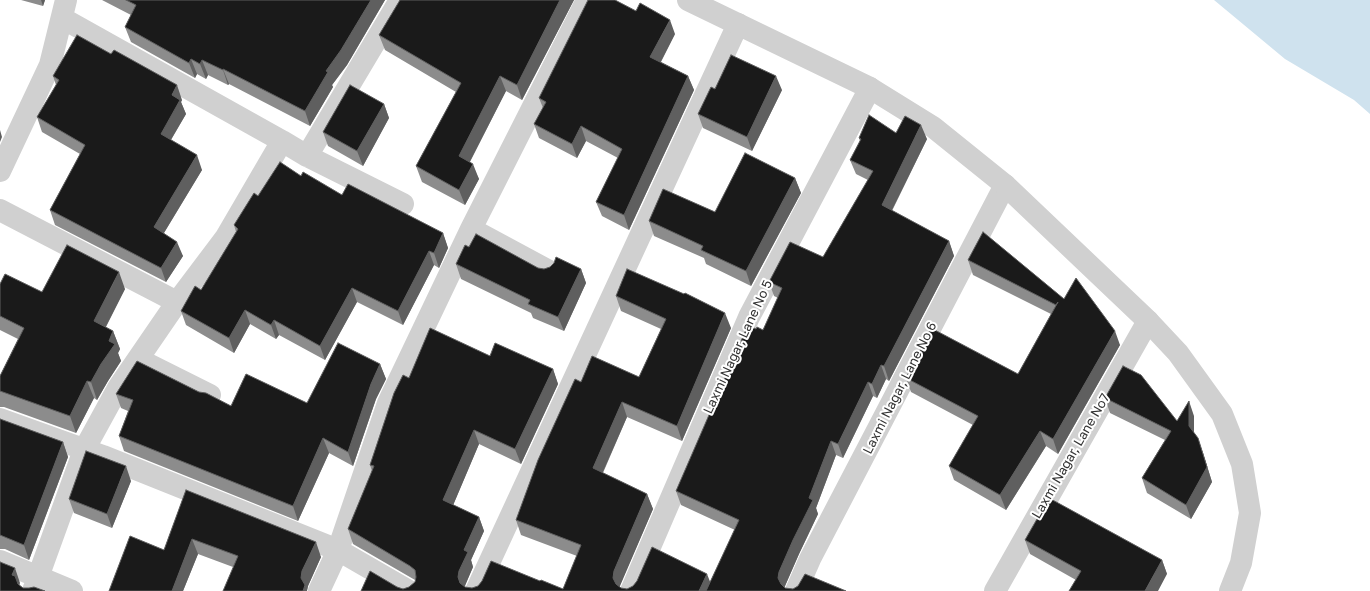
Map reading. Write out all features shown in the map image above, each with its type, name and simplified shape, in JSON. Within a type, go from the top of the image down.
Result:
[{"type":"street","points":[[319,591],[338,550],[388,403],[471,229],[587,0]]},
{"type":"street","points":[[688,0],[870,88],[933,127],[1005,185],[1148,321],[1178,353],[1222,414],[1242,464],[1250,513],[1241,563],[1230,591]]},
{"type":"street","points":[[307,156],[397,1]]},
{"type":"street","points":[[0,171],[50,65],[64,9],[307,156],[402,204]]},
{"type":"street","points":[[476,591],[738,24]]},
{"type":"street","name":"Laxmi Nagar, Lane No 5","points":[[631,591],[749,317],[870,88]]},
{"type":"street","points":[[36,584],[84,450],[118,388],[177,302],[226,237],[282,140]]},
{"type":"street","name":"Laxmi Nagar, Lane No 6","points":[[796,591],[810,559],[1005,185]]},
{"type":"street","points":[[0,210],[177,302]]},
{"type":"street","points":[[471,229],[549,271]]},
{"type":"street","name":"Laxmi Nagar, Lane No7","points":[[995,591],[1148,321]]},
{"type":"street","points":[[138,359],[210,395]]},
{"type":"street","points":[[0,419],[111,459],[338,550],[409,591]]},
{"type":"street","points":[[0,561],[36,584],[72,591]]},
{"type":"water","points":[[1214,0],[1370,0],[1370,114],[1354,100],[1285,59]]},
{"type":"building","points":[[126,0],[371,0],[341,50],[326,71],[328,72],[305,111],[223,69],[202,60],[200,64],[191,59],[189,63],[125,27],[136,5]]},
{"type":"building","points":[[400,0],[560,0],[517,85],[500,76],[459,156],[473,164],[459,190],[416,166],[461,83],[379,35]]},
{"type":"building","points":[[588,0],[615,0],[636,11],[640,3],[670,20],[650,57],[688,76],[624,215],[596,202],[622,149],[581,126],[572,144],[534,124],[546,102],[539,98]]},
{"type":"building","points":[[77,35],[111,54],[114,50],[177,85],[172,95],[180,100],[161,134],[197,155],[154,227],[177,242],[161,268],[50,210],[85,145],[37,117],[59,80],[53,76]]},
{"type":"building","points":[[731,55],[776,76],[747,137],[698,114],[711,87],[715,89]]},
{"type":"building","points":[[350,85],[384,104],[357,151],[323,132]]},
{"type":"building","points":[[869,115],[896,133],[905,116],[921,125],[882,205],[949,241],[884,366],[881,365],[872,384],[868,382],[838,444],[831,441],[809,498],[813,500],[779,572],[778,578],[785,588],[793,589],[798,586],[805,574],[846,591],[706,591],[739,520],[676,491],[748,325],[756,329],[757,327],[763,330],[782,288],[769,282],[790,242],[823,257],[873,171],[850,160],[861,139],[859,138]]},
{"type":"building","points":[[745,153],[795,178],[746,271],[701,250],[703,246],[649,221],[663,189],[715,212]]},
{"type":"building","points":[[280,162],[301,176],[303,172],[342,195],[348,184],[443,233],[434,253],[429,251],[398,311],[352,288],[320,346],[274,320],[271,325],[245,310],[229,338],[181,311],[195,286],[201,290],[238,229],[234,225],[254,193],[258,196]]},
{"type":"building","points":[[983,232],[1064,299],[1076,278],[1115,331],[1053,439],[1040,431],[1000,495],[949,466],[978,416],[906,378],[931,328],[1018,374],[1058,302],[1056,305],[968,260]]},
{"type":"building","points":[[476,234],[538,268],[544,269],[550,267],[554,263],[556,257],[581,269],[558,317],[528,304],[530,300],[456,264],[465,245],[469,247]]},
{"type":"building","points":[[67,245],[119,272],[94,321],[113,331],[109,341],[115,344],[91,382],[87,381],[70,416],[0,391],[0,376],[24,328],[0,316],[0,284],[5,274],[42,292]]},
{"type":"building","points":[[627,269],[684,294],[685,293],[725,313],[677,426],[622,402],[593,468],[647,494],[614,571],[613,578],[616,584],[621,588],[627,589],[633,586],[637,581],[652,547],[707,574],[699,591],[361,591],[370,571],[403,589],[409,587],[415,582],[415,570],[410,566],[348,529],[374,466],[370,465],[394,393],[403,375],[409,378],[430,328],[490,356],[495,343],[553,369],[515,449],[474,430],[443,500],[479,517],[464,550],[468,552],[459,571],[458,577],[460,583],[465,587],[472,588],[478,586],[482,581],[491,561],[563,589],[581,545],[516,520],[538,460],[575,379],[581,382],[592,356],[639,377],[666,319],[616,296]]},
{"type":"building","points":[[338,343],[380,364],[371,384],[348,452],[323,438],[293,506],[119,436],[133,400],[116,394],[137,361],[231,406],[246,374],[307,403]]},
{"type":"building","points":[[1123,366],[1141,375],[1177,421],[1189,401],[1189,426],[1198,438],[1207,467],[1186,505],[1142,478],[1171,431],[1105,398]]},
{"type":"building","points":[[0,419],[63,442],[24,545],[0,535]]},
{"type":"building","points":[[86,451],[126,466],[107,514],[69,499]]},
{"type":"building","points":[[186,490],[316,542],[302,571],[301,578],[305,585],[303,591],[223,591],[238,556],[192,539],[172,591],[109,591],[130,536],[164,550]]},
{"type":"building","points":[[1049,498],[1162,560],[1145,591],[1069,591],[1081,571],[1025,540]]},
{"type":"building","points":[[0,562],[15,568],[12,575],[15,576],[18,584],[23,588],[34,587],[45,591],[0,591]]}]
